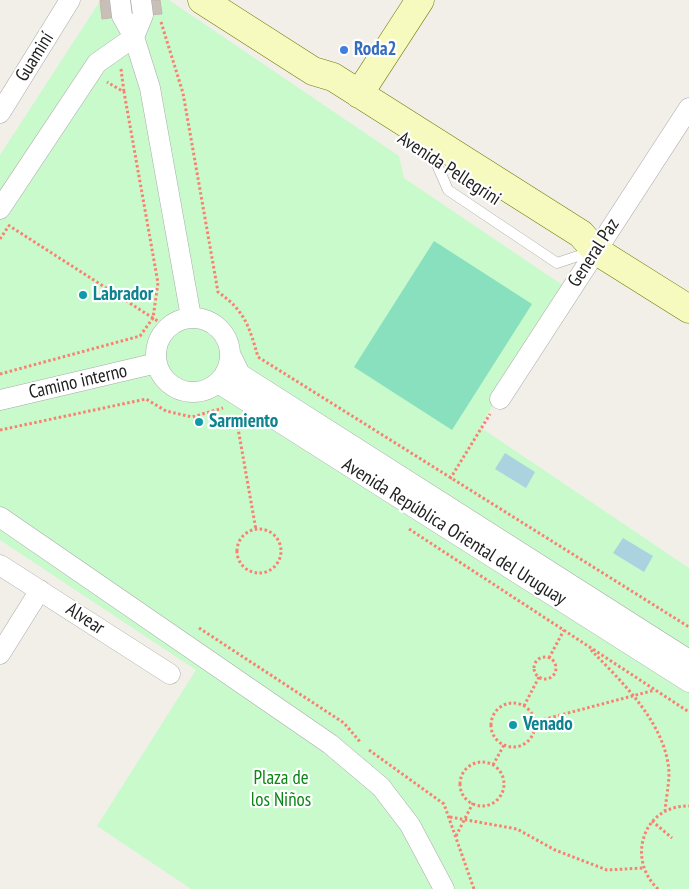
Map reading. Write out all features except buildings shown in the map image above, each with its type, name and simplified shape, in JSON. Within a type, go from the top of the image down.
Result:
[{"type":"main road","name":"Avenida Pellegrini","points":[[202,0],[313,71],[333,77],[581,234],[595,250],[689,309]]},
{"type":"main road","points":[[359,94],[420,0]]},
{"type":"main road","name":"Avenida Pellegrini","points":[[313,71],[327,89],[571,247],[595,250]]},
{"type":"street","name":"Guaminí","points":[[0,114],[70,0]]},
{"type":"street","points":[[120,0],[122,16],[134,36],[150,88],[191,317]]},
{"type":"street","points":[[7,219],[97,63],[134,36],[143,16],[141,0]]},
{"type":"street","name":"General Paz","points":[[500,398],[689,108]]},
{"type":"street","points":[[191,317],[203,318],[215,324],[224,332],[231,356],[225,375],[218,383],[198,392],[182,390],[168,382],[156,363],[160,322],[191,317]]},
{"type":"street","name":"Avenida República Oriental del Uruguay","points":[[231,356],[240,374],[689,660]]},
{"type":"street","name":"Camino interno","points":[[0,400],[156,363]]},
{"type":"street","name":"Avenida República Oriental del Uruguay","points":[[218,383],[689,682]]},
{"type":"street","points":[[0,516],[330,744],[381,788],[410,825],[444,889]]},
{"type":"street","name":"Alvear","points":[[0,565],[170,674]]},
{"type":"street","points":[[0,654],[40,590]]},
{"type":"path","points":[[161,21],[183,93],[218,292],[236,305],[251,330],[258,357],[689,627]]},
{"type":"path","points":[[100,90],[106,81],[124,92],[158,282],[160,322]]},
{"type":"path","points":[[0,239],[7,219],[160,322]]},
{"type":"path","points":[[0,374],[140,336],[160,322]]},
{"type":"path","points":[[450,479],[500,398]]},
{"type":"path","points":[[0,430],[146,399],[166,411],[192,417],[223,408],[244,422]]},
{"type":"path","points":[[236,417],[256,530]]},
{"type":"path","points":[[400,524],[689,712]]},
{"type":"path","points":[[256,530],[272,533],[281,547],[277,564],[267,572],[260,573],[246,569],[238,557],[239,543],[249,532],[256,530]]},
{"type":"path","points":[[549,658],[564,630]]},
{"type":"path","points":[[585,644],[616,675],[648,716],[664,745],[669,772],[665,811]]},
{"type":"path","points":[[542,657],[549,658],[556,666],[554,674],[548,678],[539,677],[535,672],[536,662],[542,657]]},
{"type":"path","points":[[524,706],[539,677]]},
{"type":"path","points":[[534,722],[656,690]]},
{"type":"path","points":[[512,703],[524,706],[531,712],[534,722],[534,733],[525,744],[511,747],[504,745],[494,735],[492,721],[494,714],[505,705],[512,703]]},
{"type":"path","points":[[493,765],[504,745]]},
{"type":"path","points":[[488,762],[493,765],[503,777],[502,792],[499,798],[487,805],[473,804],[462,794],[460,780],[463,772],[474,763],[488,762]]},
{"type":"path","points":[[456,836],[473,804]]},
{"type":"path","points":[[658,889],[651,882],[643,868],[641,852],[644,835],[652,822],[665,811],[680,806],[689,806]]},
{"type":"path","points":[[450,818],[517,828],[555,850],[607,870],[643,868]]},
{"type":"path","points":[[652,822],[672,838]]},
{"type":"green space","name":"Plaza de los Niños","points":[[169,0],[399,156],[404,178],[564,286],[480,427],[689,568],[689,889],[191,889],[97,826],[196,670],[0,540],[0,155],[100,1]]},
{"type":"green space","points":[[434,241],[532,304],[452,430],[354,367]]},
{"type":"water","points":[[505,453],[535,472],[526,488],[495,469]]},
{"type":"water","points":[[623,538],[653,556],[644,572],[613,553]]},
{"type":"place","name":"Roda2","points":[[344,50]]},
{"type":"place","name":"Labrador","points":[[83,295]]},
{"type":"place","name":"Sarmiento","points":[[199,422]]},
{"type":"place","name":"Venado","points":[[513,725]]}]
